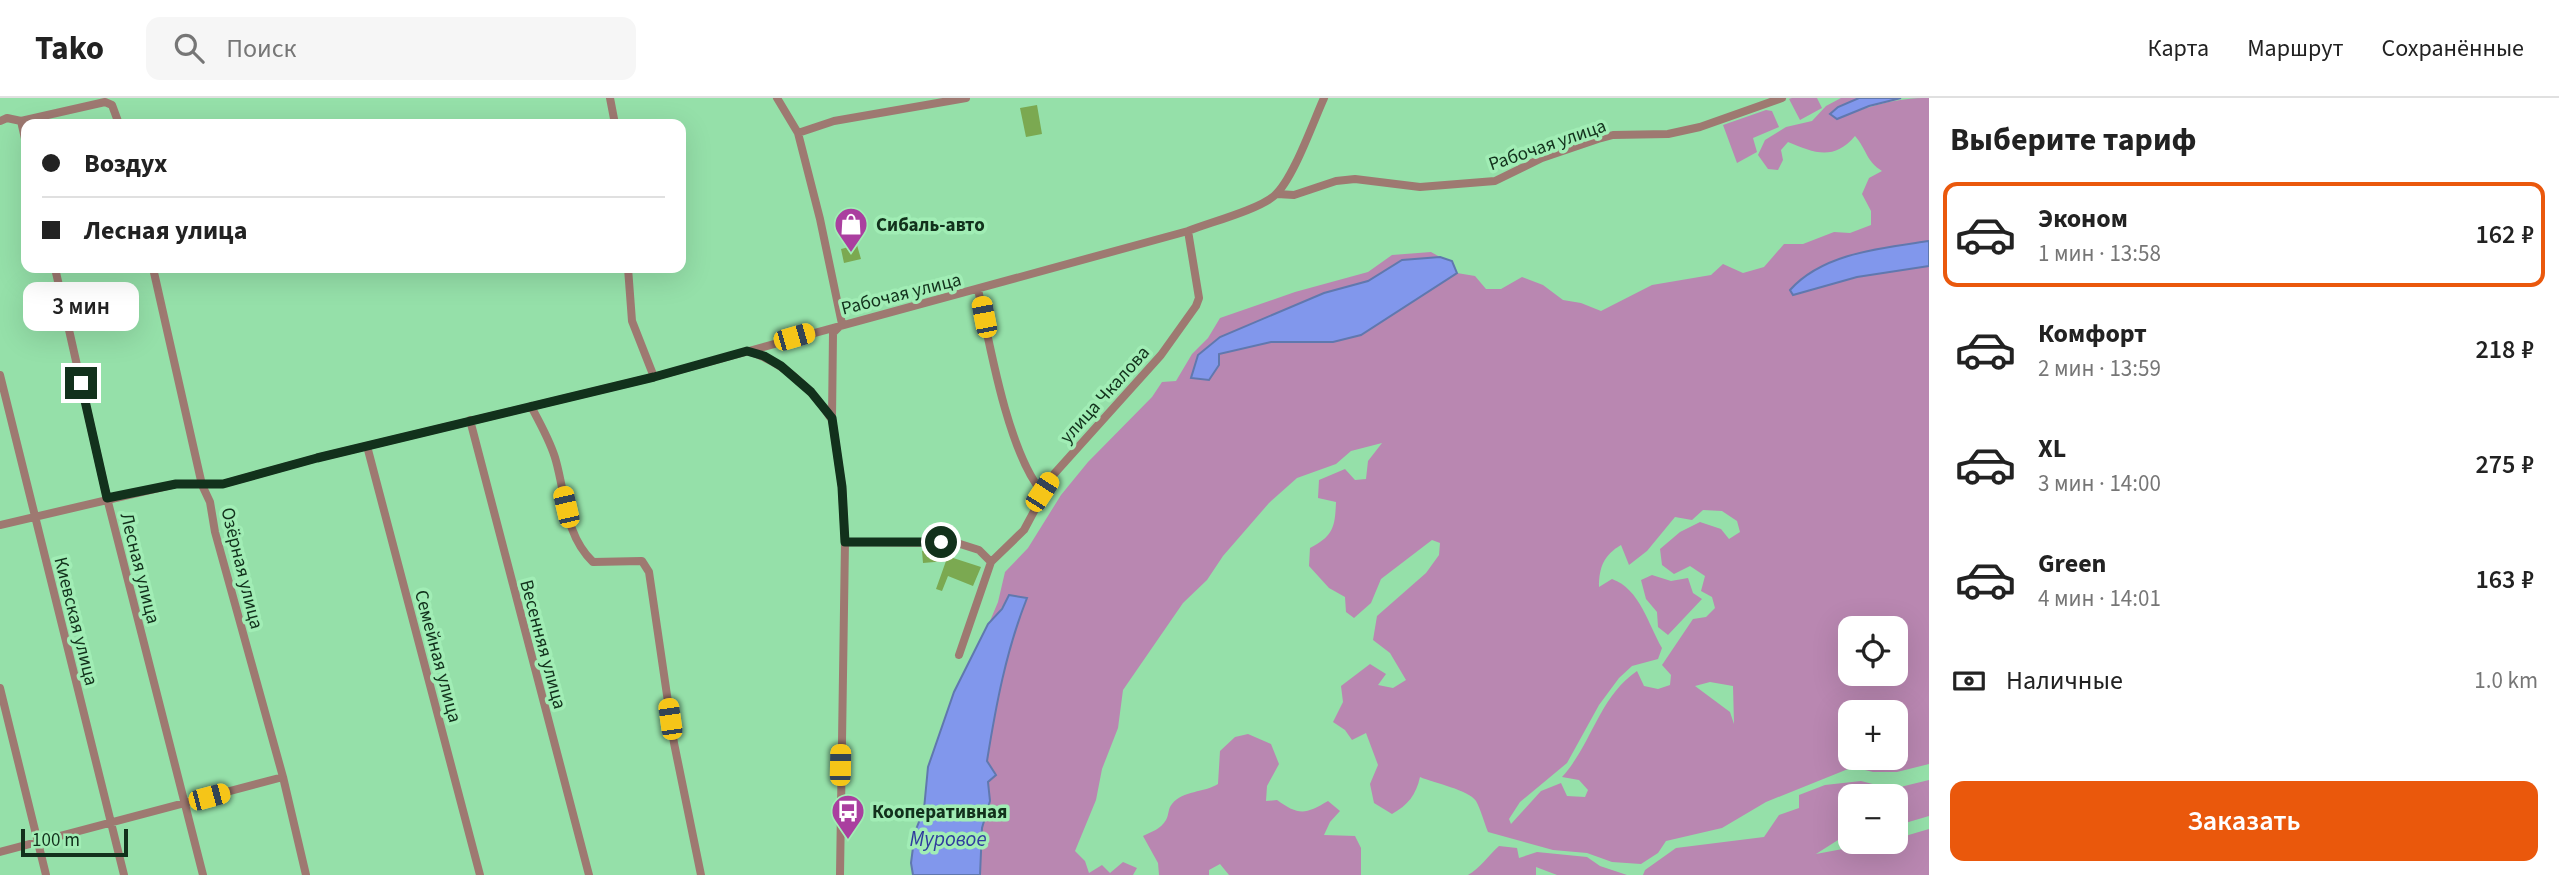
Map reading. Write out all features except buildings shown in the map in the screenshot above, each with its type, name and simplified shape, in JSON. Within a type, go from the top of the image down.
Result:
[{"type":"street","points":[[610,98],[614,119]]},
{"type":"street","points":[[777,98],[798,133],[820,219],[842,324],[833,333],[832,418],[842,487],[845,542],[838,874]]},
{"type":"street","points":[[798,133],[834,121],[966,98]]},
{"type":"street","points":[[1277,194],[1289,177],[1324,98]]},
{"type":"street","name":"Рабочая улица","points":[[0,525],[176,484],[223,484],[367,446],[654,377],[1188,231],[1264,203],[1277,194],[1294,195],[1336,181],[1355,179],[1420,187],[1495,181],[1542,159],[1598,139],[1613,135],[1668,134],[1700,127],[1782,98]]},
{"type":"street","points":[[29,119],[96,102],[112,105],[117,119]]},
{"type":"street","points":[[0,121],[7,118],[21,121]]},
{"type":"street","name":"улица Чкалова","points":[[959,654],[991,562],[1024,530],[1054,474],[1161,355],[1191,316],[1199,298],[1188,231]]},
{"type":"street","name":"Лесная улица","points":[[56,273],[107,498],[204,875]]},
{"type":"street","name":"Озёрная улица","points":[[154,273],[202,485],[210,502],[215,532],[284,777],[306,875]]},
{"type":"street","points":[[628,273],[632,321],[654,377]]},
{"type":"street","points":[[978,289],[1005,404],[1032,479],[1042,492]]},
{"type":"street","points":[[747,351],[764,356],[781,366],[811,392],[832,418]]},
{"type":"street","name":"Киевская улица","points":[[0,375],[124,875]]},
{"type":"street","points":[[531,406],[556,460],[571,531],[579,549],[593,562],[642,561],[649,572],[674,743],[701,875]]},
{"type":"street","name":"Весенняя улица","points":[[470,421],[589,875]]},
{"type":"street","name":"Семейная улица","points":[[367,446],[480,875]]},
{"type":"street","points":[[845,542],[957,543],[979,550],[991,562]]},
{"type":"street","points":[[0,688],[46,875]]},
{"type":"street","points":[[0,852],[284,777]]},
{"type":"shaded area","points":[[1817,98],[1822,108],[1800,120],[1789,99]]},
{"type":"shaded area","points":[[1841,98],[1859,98],[1838,107],[1837,119],[1882,104],[1904,99],[1929,98],[1929,241],[1841,258],[1793,295],[1857,277],[1929,266],[1929,764],[1908,769],[1908,700],[1838,700],[1838,770],[1846,770],[1766,802],[1722,828],[1666,841],[1658,853],[1641,864],[1612,862],[1587,853],[1553,850],[1488,832],[1478,805],[1472,797],[1420,777],[1411,799],[1392,814],[1374,803],[1370,784],[1378,765],[1366,733],[1352,740],[1345,730],[1333,722],[1343,702],[1341,686],[1370,664],[1386,674],[1378,685],[1393,688],[1406,680],[1390,653],[1373,640],[1377,616],[1426,573],[1439,555],[1440,543],[1432,540],[1381,579],[1371,603],[1354,618],[1346,612],[1345,597],[1329,588],[1309,566],[1310,548],[1328,535],[1335,518],[1336,502],[1318,498],[1319,480],[1345,469],[1355,480],[1366,479],[1368,461],[1382,443],[1351,451],[1336,464],[1297,478],[1269,503],[1223,556],[1207,580],[1183,603],[1123,690],[1118,728],[1102,769],[1096,800],[1075,851],[1085,861],[1089,873],[1102,865],[1110,873],[1123,862],[1137,868],[1133,875],[980,875],[982,828],[990,801],[987,761],[996,705],[1012,636],[1027,599],[1009,595],[982,640],[998,602],[1005,572],[1028,548],[1061,495],[1088,462],[1152,397],[1162,382],[1176,381],[1192,354],[1208,338],[1220,318],[1295,292],[1368,272],[1392,255],[1431,252],[1440,257],[1402,260],[1368,281],[1324,293],[1198,355],[1219,365],[1219,354],[1271,342],[1333,342],[1393,315],[1457,273],[1475,276],[1486,289],[1501,289],[1522,277],[1543,285],[1563,300],[1581,303],[1601,311],[1652,285],[1711,275],[1723,264],[1743,273],[1764,267],[1784,244],[1803,244],[1834,232],[1850,233],[1871,225],[1871,211],[1862,194],[1869,178],[1882,171],[1873,163],[1855,136],[1847,144],[1831,152],[1815,152],[1788,142],[1781,150],[1783,160],[1778,170],[1768,169],[1758,155],[1765,140],[1786,127],[1812,121],[1826,106]],"holes":[[[1703,510],[1722,511],[1737,521],[1740,532],[1729,539],[1721,529],[1700,522],[1680,532],[1660,549],[1662,565],[1674,574],[1690,566],[1705,576],[1701,591],[1712,597],[1715,608],[1706,617],[1693,619],[1662,665],[1671,675],[1670,685],[1658,689],[1644,686],[1637,671],[1624,682],[1604,707],[1581,750],[1562,777],[1579,780],[1588,790],[1585,797],[1567,796],[1561,783],[1541,791],[1511,824],[1509,819],[1520,802],[1567,763],[1599,705],[1619,678],[1632,666],[1658,659],[1662,648],[1642,608],[1630,591],[1612,579],[1599,587],[1604,562],[1610,553],[1621,545],[1629,565],[1647,551],[1675,517],[1692,520]],[[1710,682],[1733,686],[1734,724],[1730,712],[1695,686]]]},
{"type":"shaded area","points":[[1766,110],[1772,111],[1779,127],[1753,138],[1757,152],[1737,163],[1723,125]]},
{"type":"shaded area","points":[[1652,575],[1671,581],[1688,578],[1693,593],[1702,599],[1668,635],[1658,627],[1657,612],[1646,599],[1641,580]]},
{"type":"shaded area","points":[[1248,734],[1271,744],[1279,764],[1267,786],[1266,801],[1277,800],[1291,809],[1308,811],[1328,801],[1340,811],[1330,822],[1324,835],[1355,836],[1361,848],[1361,875],[1229,875],[1220,864],[1209,870],[1209,875],[1159,875],[1158,863],[1143,836],[1164,823],[1177,799],[1218,784],[1220,751],[1235,737]]},
{"type":"shaded area","points":[[1865,770],[1905,770],[1897,772]]},
{"type":"shaded area","points":[[1929,780],[1929,816],[1908,822],[1908,785]]},
{"type":"shaded area","points":[[1861,781],[1873,784],[1838,784],[1838,840],[1816,854],[1838,850],[1838,854],[1908,854],[1908,835],[1929,829],[1929,875],[1643,875],[1645,870],[1676,848],[1764,837],[1779,815],[1799,808],[1799,795],[1825,785]]},
{"type":"shaded area","points":[[1499,846],[1517,848],[1519,858],[1537,852],[1587,857],[1600,866],[1627,875],[1557,875],[1536,867],[1536,875],[1468,875]]},
{"type":"water","points":[[1859,98],[1901,98],[1869,106],[1837,119],[1830,114],[1838,107]]},
{"type":"water","points":[[1929,241],[1929,266],[1857,277],[1793,295],[1790,290],[1819,268],[1836,260],[1873,250]]},
{"type":"water","points":[[1440,257],[1452,261],[1457,273],[1361,335],[1333,342],[1271,342],[1219,354],[1219,365],[1209,380],[1191,378],[1198,355],[1220,337],[1324,293],[1368,281],[1402,260]]},
{"type":"water","name":"Муровое","points":[[1009,595],[1027,598],[1007,658],[990,740],[987,761],[996,775],[988,782],[990,801],[982,828],[980,875],[913,875],[911,863],[915,832],[924,809],[928,767],[954,692],[988,624],[1002,609]]},
{"type":"place","name":"Сибаль-авто","points":[[851,254]]},
{"type":"place","name":"Кооперативная","points":[[848,841]]},
{"type":"route","points":[[81,383],[107,498],[176,484],[223,484],[317,458],[654,377],[747,351],[764,356],[781,366],[811,392],[832,418],[842,487],[845,542],[941,542]]}]
